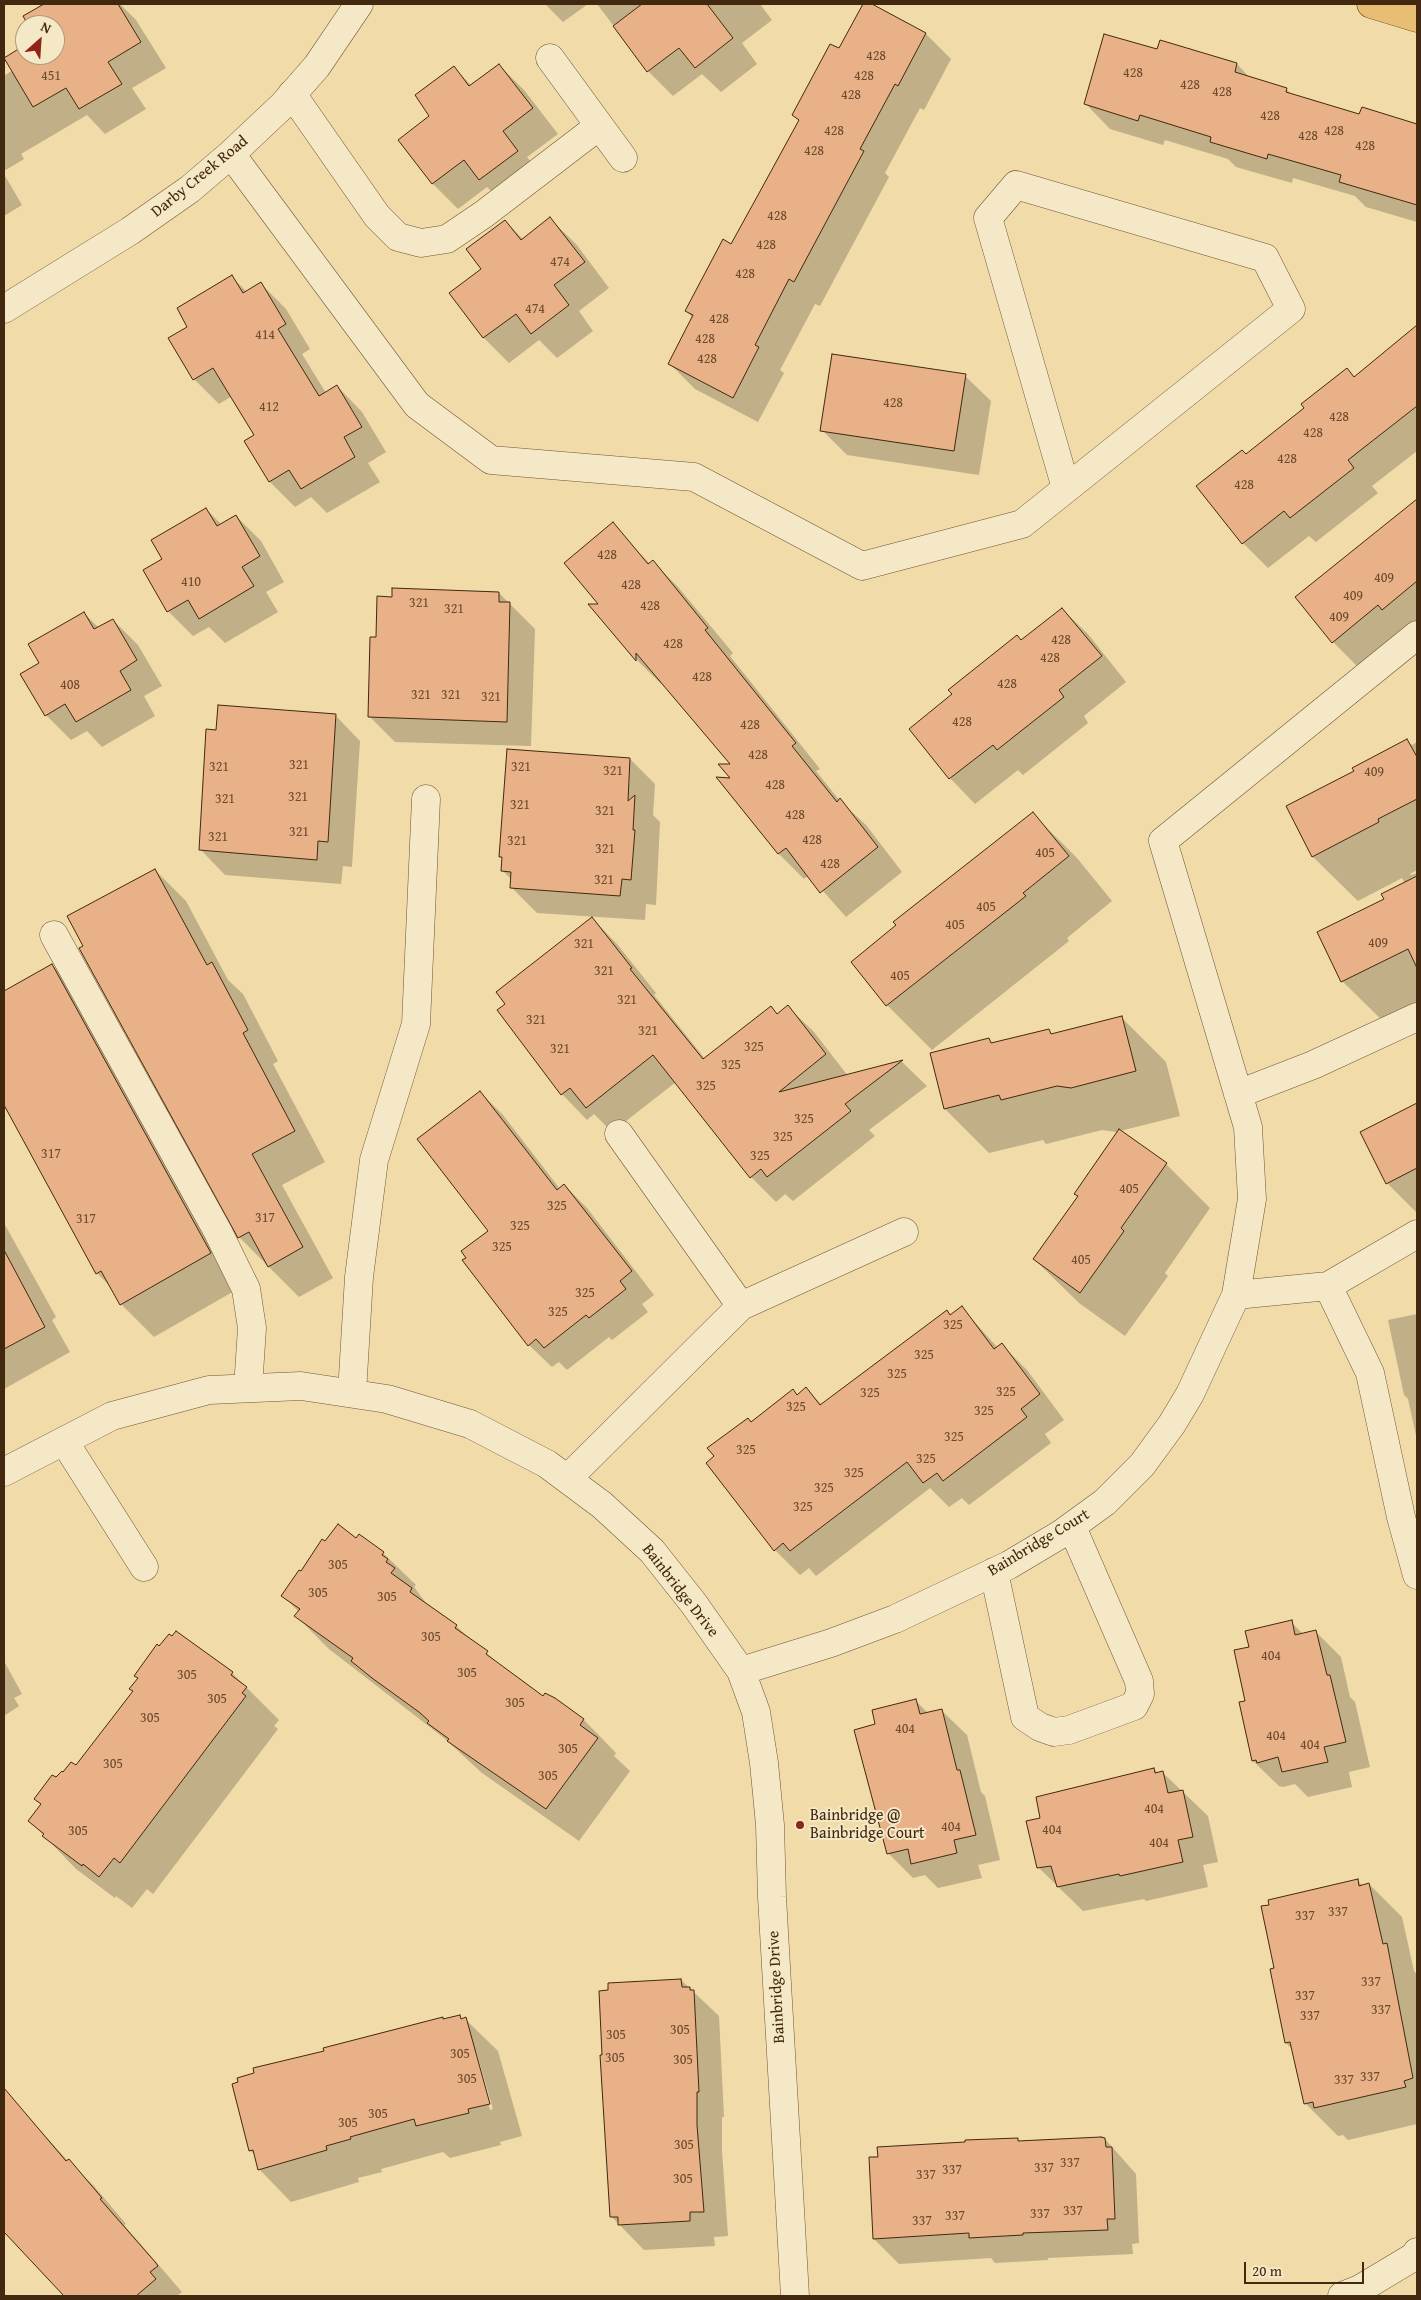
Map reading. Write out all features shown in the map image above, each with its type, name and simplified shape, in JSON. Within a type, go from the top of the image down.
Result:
[{"type":"main road","points":[[1371,4],[1417,18]]},
{"type":"street","name":"Darby Creek Road","points":[[4,308],[130,231],[190,189],[231,154],[292,94],[317,66],[359,4]]},
{"type":"street","points":[[550,58],[623,158]]},
{"type":"street","points":[[292,94],[377,216],[398,237],[421,243],[447,239],[484,214],[600,126]]},
{"type":"street","points":[[231,154],[416,405],[490,460],[694,477],[862,566],[1022,524],[1291,309],[1265,258],[1016,185],[988,218],[1066,488]]},
{"type":"street","name":"Bainbridge Court","points":[[741,1671],[831,1643],[895,1619],[994,1572],[1072,1526],[1105,1502],[1142,1465],[1172,1424],[1190,1394],[1236,1295],[1252,1199],[1248,1127],[1163,841],[1417,635]]},
{"type":"street","points":[[352,1394],[359,1277],[374,1160],[416,1024],[426,799]]},
{"type":"street","points":[[54,935],[218,1232],[246,1289],[252,1328],[248,1388]]},
{"type":"street","points":[[1238,1094],[1313,1065],[1417,1017]]},
{"type":"street","points":[[619,1134],[741,1306]]},
{"type":"street","points":[[567,1479],[741,1306],[904,1232]]},
{"type":"street","points":[[1236,1295],[1328,1286],[1417,1234]]},
{"type":"street","points":[[1328,1286],[1370,1373],[1401,1517],[1417,1575]]},
{"type":"street","name":"Bainbridge Drive","points":[[4,1472],[112,1416],[210,1390],[301,1386],[387,1399],[470,1424],[547,1464],[602,1505],[652,1551],[694,1604],[741,1671],[756,1712],[764,1763],[770,1825],[772,1898],[795,2296]]},
{"type":"street","points":[[64,1441],[144,1567]]},
{"type":"street","points":[[994,1572],[1025,1717],[1040,1728],[1054,1732],[1115,1715],[1134,1706],[1140,1694],[1139,1681],[1072,1526]]},
{"type":"street","points":[[1342,2296],[1360,2289],[1416,2255]]},
{"type":"building","points":[[44,4],[118,4],[141,42],[108,62],[122,84],[79,109],[66,88],[33,107],[4,58],[15,51],[15,65],[65,65],[65,15],[25,15]]},
{"type":"building","points":[[642,4],[707,4],[733,38],[695,68],[679,48],[647,72],[613,26]]},
{"type":"building","points":[[863,4],[872,4],[926,33],[898,86],[895,84],[860,149],[864,151],[794,282],[789,279],[755,345],[759,347],[733,398],[668,364],[693,315],[685,311],[723,239],[731,244],[799,120],[792,115],[830,44],[839,48]]},
{"type":"building","points":[[1104,34],[1157,49],[1160,40],[1237,63],[1235,72],[1287,88],[1286,92],[1359,114],[1362,107],[1417,124],[1417,205],[1339,182],[1341,175],[1268,154],[1267,159],[1210,142],[1211,137],[1140,115],[1138,121],[1084,104]]},
{"type":"building","points":[[499,64],[533,108],[503,131],[518,151],[479,180],[464,160],[432,184],[398,140],[429,116],[415,95],[454,66],[469,86]]},
{"type":"building","points":[[550,217],[585,262],[554,285],[569,305],[531,334],[516,314],[483,338],[449,293],[481,269],[466,249],[505,220],[521,240]]},
{"type":"building","points":[[232,275],[243,293],[261,282],[286,324],[278,329],[319,396],[337,385],[362,427],[344,437],[355,457],[301,489],[289,470],[269,482],[244,441],[254,435],[213,368],[193,380],[168,338],[187,327],[177,308]]},
{"type":"building","points":[[1417,325],[1417,406],[1348,460],[1354,468],[1290,518],[1284,511],[1242,544],[1196,486],[1242,450],[1246,454],[1304,408],[1301,404],[1347,368],[1354,377]]},
{"type":"building","points":[[832,354],[966,374],[954,451],[820,431]]},
{"type":"building","points":[[1417,499],[1417,581],[1382,610],[1378,605],[1332,643],[1295,597]]},
{"type":"building","points":[[206,508],[217,526],[236,515],[260,556],[242,567],[254,586],[199,619],[188,600],[167,612],[143,570],[162,559],[151,540]]},
{"type":"building","points":[[613,522],[648,564],[653,560],[708,628],[705,630],[796,743],[792,746],[837,802],[840,798],[878,847],[820,893],[786,848],[778,854],[716,777],[730,778],[718,764],[730,764],[636,653],[636,661],[588,604],[598,604],[564,563]]},
{"type":"building","points":[[392,588],[499,592],[499,602],[510,602],[507,722],[368,717],[370,637],[376,637],[377,596],[392,597]]},
{"type":"building","points":[[1062,608],[1102,656],[1059,690],[1064,697],[997,750],[993,745],[949,779],[909,729],[952,694],[948,690],[1017,635],[1021,640]]},
{"type":"building","points":[[84,612],[94,629],[113,619],[137,660],[120,671],[131,690],[76,722],[65,704],[45,716],[20,674],[39,663],[28,644]]},
{"type":"building","points":[[218,705],[336,714],[328,842],[318,841],[317,860],[199,850],[206,729],[216,730]]},
{"type":"building","points":[[1407,739],[1417,757],[1417,799],[1378,819],[1379,822],[1312,857],[1286,806],[1354,771],[1352,768]]},
{"type":"building","points":[[507,749],[630,758],[628,801],[635,795],[633,830],[635,830],[631,880],[622,879],[620,896],[510,888],[511,872],[501,871],[502,857],[499,857]]},
{"type":"building","points":[[1033,812],[1069,856],[1023,893],[1026,896],[886,1006],[851,962],[896,925],[893,922]]},
{"type":"building","points":[[155,869],[207,965],[212,962],[248,1030],[243,1033],[295,1131],[252,1154],[303,1247],[268,1267],[249,1232],[238,1238],[79,948],[83,946],[67,916]]},
{"type":"building","points":[[1417,876],[1417,968],[1408,949],[1341,982],[1317,932],[1384,899],[1381,894]]},
{"type":"building","points":[[592,917],[632,968],[630,969],[703,1059],[771,1006],[777,1014],[788,1005],[826,1054],[779,1092],[903,1060],[845,1104],[851,1111],[767,1177],[761,1169],[750,1178],[653,1055],[586,1108],[570,1088],[561,1095],[497,1010],[505,1004],[496,992]]},
{"type":"building","points":[[52,964],[211,1253],[120,1305],[101,1271],[96,1274],[4,1105],[4,991]]},
{"type":"building","points":[[1122,1016],[1136,1071],[1071,1088],[1057,1086],[1001,1100],[999,1095],[944,1109],[930,1053],[989,1038],[991,1043],[1049,1029],[1051,1034]]},
{"type":"building","points":[[480,1091],[557,1190],[564,1184],[632,1271],[620,1281],[626,1289],[589,1318],[586,1315],[544,1348],[536,1339],[528,1346],[462,1260],[466,1258],[461,1251],[488,1231],[417,1139]]},
{"type":"building","points":[[1417,1103],[1417,1168],[1386,1184],[1360,1132]]},
{"type":"building","points":[[1119,1129],[1167,1163],[1121,1228],[1124,1231],[1080,1293],[1033,1259],[1078,1196],[1074,1194]]},
{"type":"building","points":[[4,1250],[45,1327],[4,1349]]},
{"type":"building","points":[[962,1306],[994,1349],[1002,1343],[1040,1394],[1021,1409],[1027,1417],[943,1481],[937,1473],[923,1483],[907,1462],[790,1551],[783,1543],[774,1551],[706,1463],[714,1456],[707,1448],[748,1418],[751,1422],[793,1389],[797,1395],[806,1387],[820,1405],[947,1310],[950,1315]]},
{"type":"building","points":[[338,1524],[356,1538],[359,1534],[384,1552],[382,1555],[388,1559],[386,1562],[395,1568],[391,1573],[412,1588],[410,1592],[457,1625],[455,1628],[488,1651],[486,1654],[543,1696],[545,1693],[555,1698],[584,1719],[580,1725],[598,1738],[546,1809],[447,1741],[449,1739],[427,1723],[429,1721],[419,1712],[351,1661],[353,1658],[294,1616],[300,1609],[281,1596],[299,1570],[301,1571],[322,1539],[325,1541]]},
{"type":"building","points":[[1292,1620],[1295,1635],[1316,1630],[1327,1675],[1330,1675],[1346,1742],[1324,1747],[1328,1762],[1282,1772],[1278,1757],[1257,1763],[1256,1760],[1252,1761],[1239,1702],[1245,1701],[1234,1650],[1249,1647],[1245,1631]]},
{"type":"building","points":[[176,1631],[233,1672],[231,1675],[247,1687],[242,1693],[246,1696],[120,1863],[114,1858],[99,1877],[42,1836],[44,1834],[28,1821],[41,1804],[34,1799],[52,1775],[56,1777],[71,1762],[76,1765],[133,1691],[129,1689],[138,1678],[134,1676],[157,1644],[159,1646],[169,1634],[172,1636]]},
{"type":"building","points":[[916,1699],[920,1714],[942,1709],[976,1835],[954,1840],[957,1853],[911,1864],[908,1849],[887,1854],[854,1730],[875,1724],[872,1710]]},
{"type":"building","points":[[1154,1768],[1155,1773],[1163,1771],[1168,1793],[1183,1790],[1193,1837],[1178,1840],[1183,1862],[1057,1887],[1051,1866],[1037,1868],[1026,1821],[1040,1818],[1036,1797]]},
{"type":"building","points":[[1358,1879],[1359,1886],[1369,1883],[1383,1944],[1387,1943],[1413,2078],[1404,2081],[1406,2087],[1314,2108],[1313,2102],[1304,2104],[1290,2042],[1285,2043],[1270,1969],[1274,1968],[1261,1906],[1269,1905],[1268,1900]]},
{"type":"building","points":[[681,1979],[682,1987],[690,1987],[690,1990],[694,1990],[699,2092],[697,2092],[697,2125],[704,2212],[690,2212],[690,2221],[618,2225],[618,2217],[610,2217],[600,2055],[602,2055],[599,1991],[608,1990],[608,1983]]},
{"type":"building","points":[[460,2015],[461,2019],[466,2017],[490,2104],[468,2109],[469,2113],[416,2126],[414,2119],[350,2137],[351,2139],[326,2146],[327,2150],[258,2170],[253,2150],[249,2151],[232,2084],[238,2082],[237,2078],[254,2073],[253,2068],[324,2051],[323,2048],[443,2017],[443,2019]]},
{"type":"building","points":[[4,2088],[66,2161],[69,2159],[102,2198],[100,2199],[158,2266],[150,2272],[156,2279],[136,2296],[64,2296],[4,2232]]},
{"type":"building","points":[[1018,2138],[1018,2141],[1105,2138],[1106,2147],[1112,2147],[1115,2219],[1107,2219],[1108,2230],[1023,2233],[1023,2235],[969,2238],[969,2233],[873,2239],[869,2157],[878,2157],[877,2147],[965,2142],[965,2140]]},
{"type":"place","name":"Bainbridge @ Bainbridge Court","points":[[800,1825]]}]
